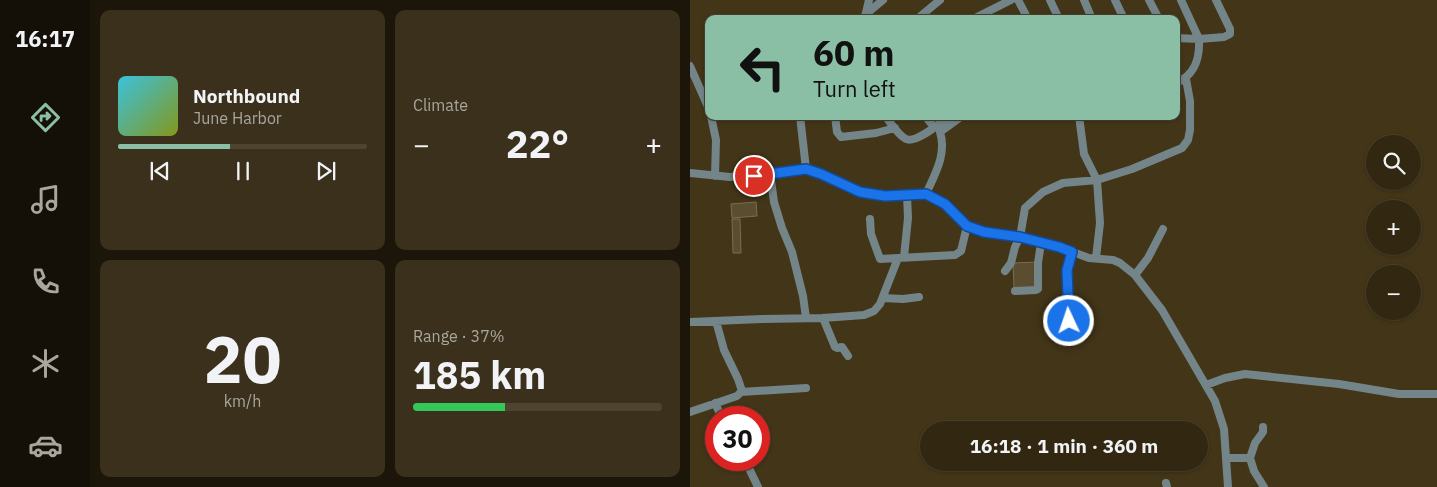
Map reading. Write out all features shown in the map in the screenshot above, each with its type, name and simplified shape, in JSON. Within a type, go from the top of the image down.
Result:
[{"type":"street","points":[[865,15],[869,0]]},
{"type":"street","points":[[867,15],[883,0]]},
{"type":"street","points":[[922,15],[940,0]]},
{"type":"street","points":[[981,15],[1011,0]]},
{"type":"street","points":[[1018,0],[1026,15]]},
{"type":"street","points":[[1050,0],[1057,15]]},
{"type":"street","points":[[1084,0],[1090,15]]},
{"type":"street","points":[[1115,0],[1122,15]]},
{"type":"street","points":[[1149,0],[1157,15]]},
{"type":"street","points":[[1180,81],[1186,79],[1200,54],[1199,39],[1181,0]]},
{"type":"street","points":[[1180,38],[1224,37],[1230,34],[1230,29],[1216,0]]},
{"type":"street","points":[[690,66],[705,99]]},
{"type":"street","points":[[1005,271],[1011,263],[1020,237],[1025,208],[1043,192],[1064,184],[1097,180],[1132,169],[1182,148],[1188,140],[1190,130],[1190,101],[1186,79]]},
{"type":"street","points":[[712,120],[716,140],[715,176]]},
{"type":"street","points":[[800,120],[806,169]]},
{"type":"street","points":[[836,120],[837,132],[841,137],[876,133],[895,128]]},
{"type":"street","points":[[888,120],[905,138],[911,140],[918,138],[944,120]]},
{"type":"street","points":[[928,120],[934,127]]},
{"type":"street","points":[[926,194],[941,157],[942,140],[940,132],[956,120]]},
{"type":"street","points":[[1080,120],[1084,154],[1097,180],[1100,223],[1096,258]]},
{"type":"street","points":[[690,172],[730,177],[806,169],[860,192],[885,196],[926,194],[945,204],[967,226],[984,232],[1020,237],[1059,247],[1088,258],[1114,260],[1125,266],[1162,310],[1206,385],[1220,414],[1224,430],[1228,487]]},
{"type":"street","points":[[770,173],[773,196],[782,228],[792,252],[803,296],[806,318]]},
{"type":"street","points":[[690,322],[822,318],[870,314],[878,309],[901,257],[908,218],[908,195]]},
{"type":"street","points":[[870,219],[871,234],[880,259],[955,255],[961,251],[967,226]]},
{"type":"street","points":[[1134,275],[1148,258],[1163,229]]},
{"type":"street","points":[[1015,291],[1038,289],[1038,263],[1041,243]]},
{"type":"street","points":[[1069,321],[1067,270],[1072,252]]},
{"type":"street","points":[[883,298],[919,297]]},
{"type":"street","points":[[822,318],[835,347],[842,347],[848,356]]},
{"type":"street","points":[[716,320],[724,350],[741,386],[741,392]]},
{"type":"street","points":[[1206,385],[1224,378],[1245,374],[1339,384],[1399,394],[1437,394]]},
{"type":"street","points":[[690,412],[736,396],[741,392],[806,388]]},
{"type":"street","points":[[1263,427],[1263,432],[1255,443],[1250,458],[1254,471],[1264,487]]},
{"type":"street","points":[[1227,458],[1250,458]]},
{"type":"street","points":[[751,471],[758,487]]},
{"type":"building","points":[[756,202],[757,216],[732,218],[731,204]]},
{"type":"building","points":[[732,219],[740,219],[741,253],[733,253]]},
{"type":"building","points":[[1037,262],[1038,288],[1014,288],[1013,263]]},
{"type":"route","points":[[754,176],[806,169],[828,176],[850,189],[860,192],[885,196],[926,194],[945,204],[967,226],[984,232],[1020,237],[1072,252],[1067,270],[1069,321]]}]
